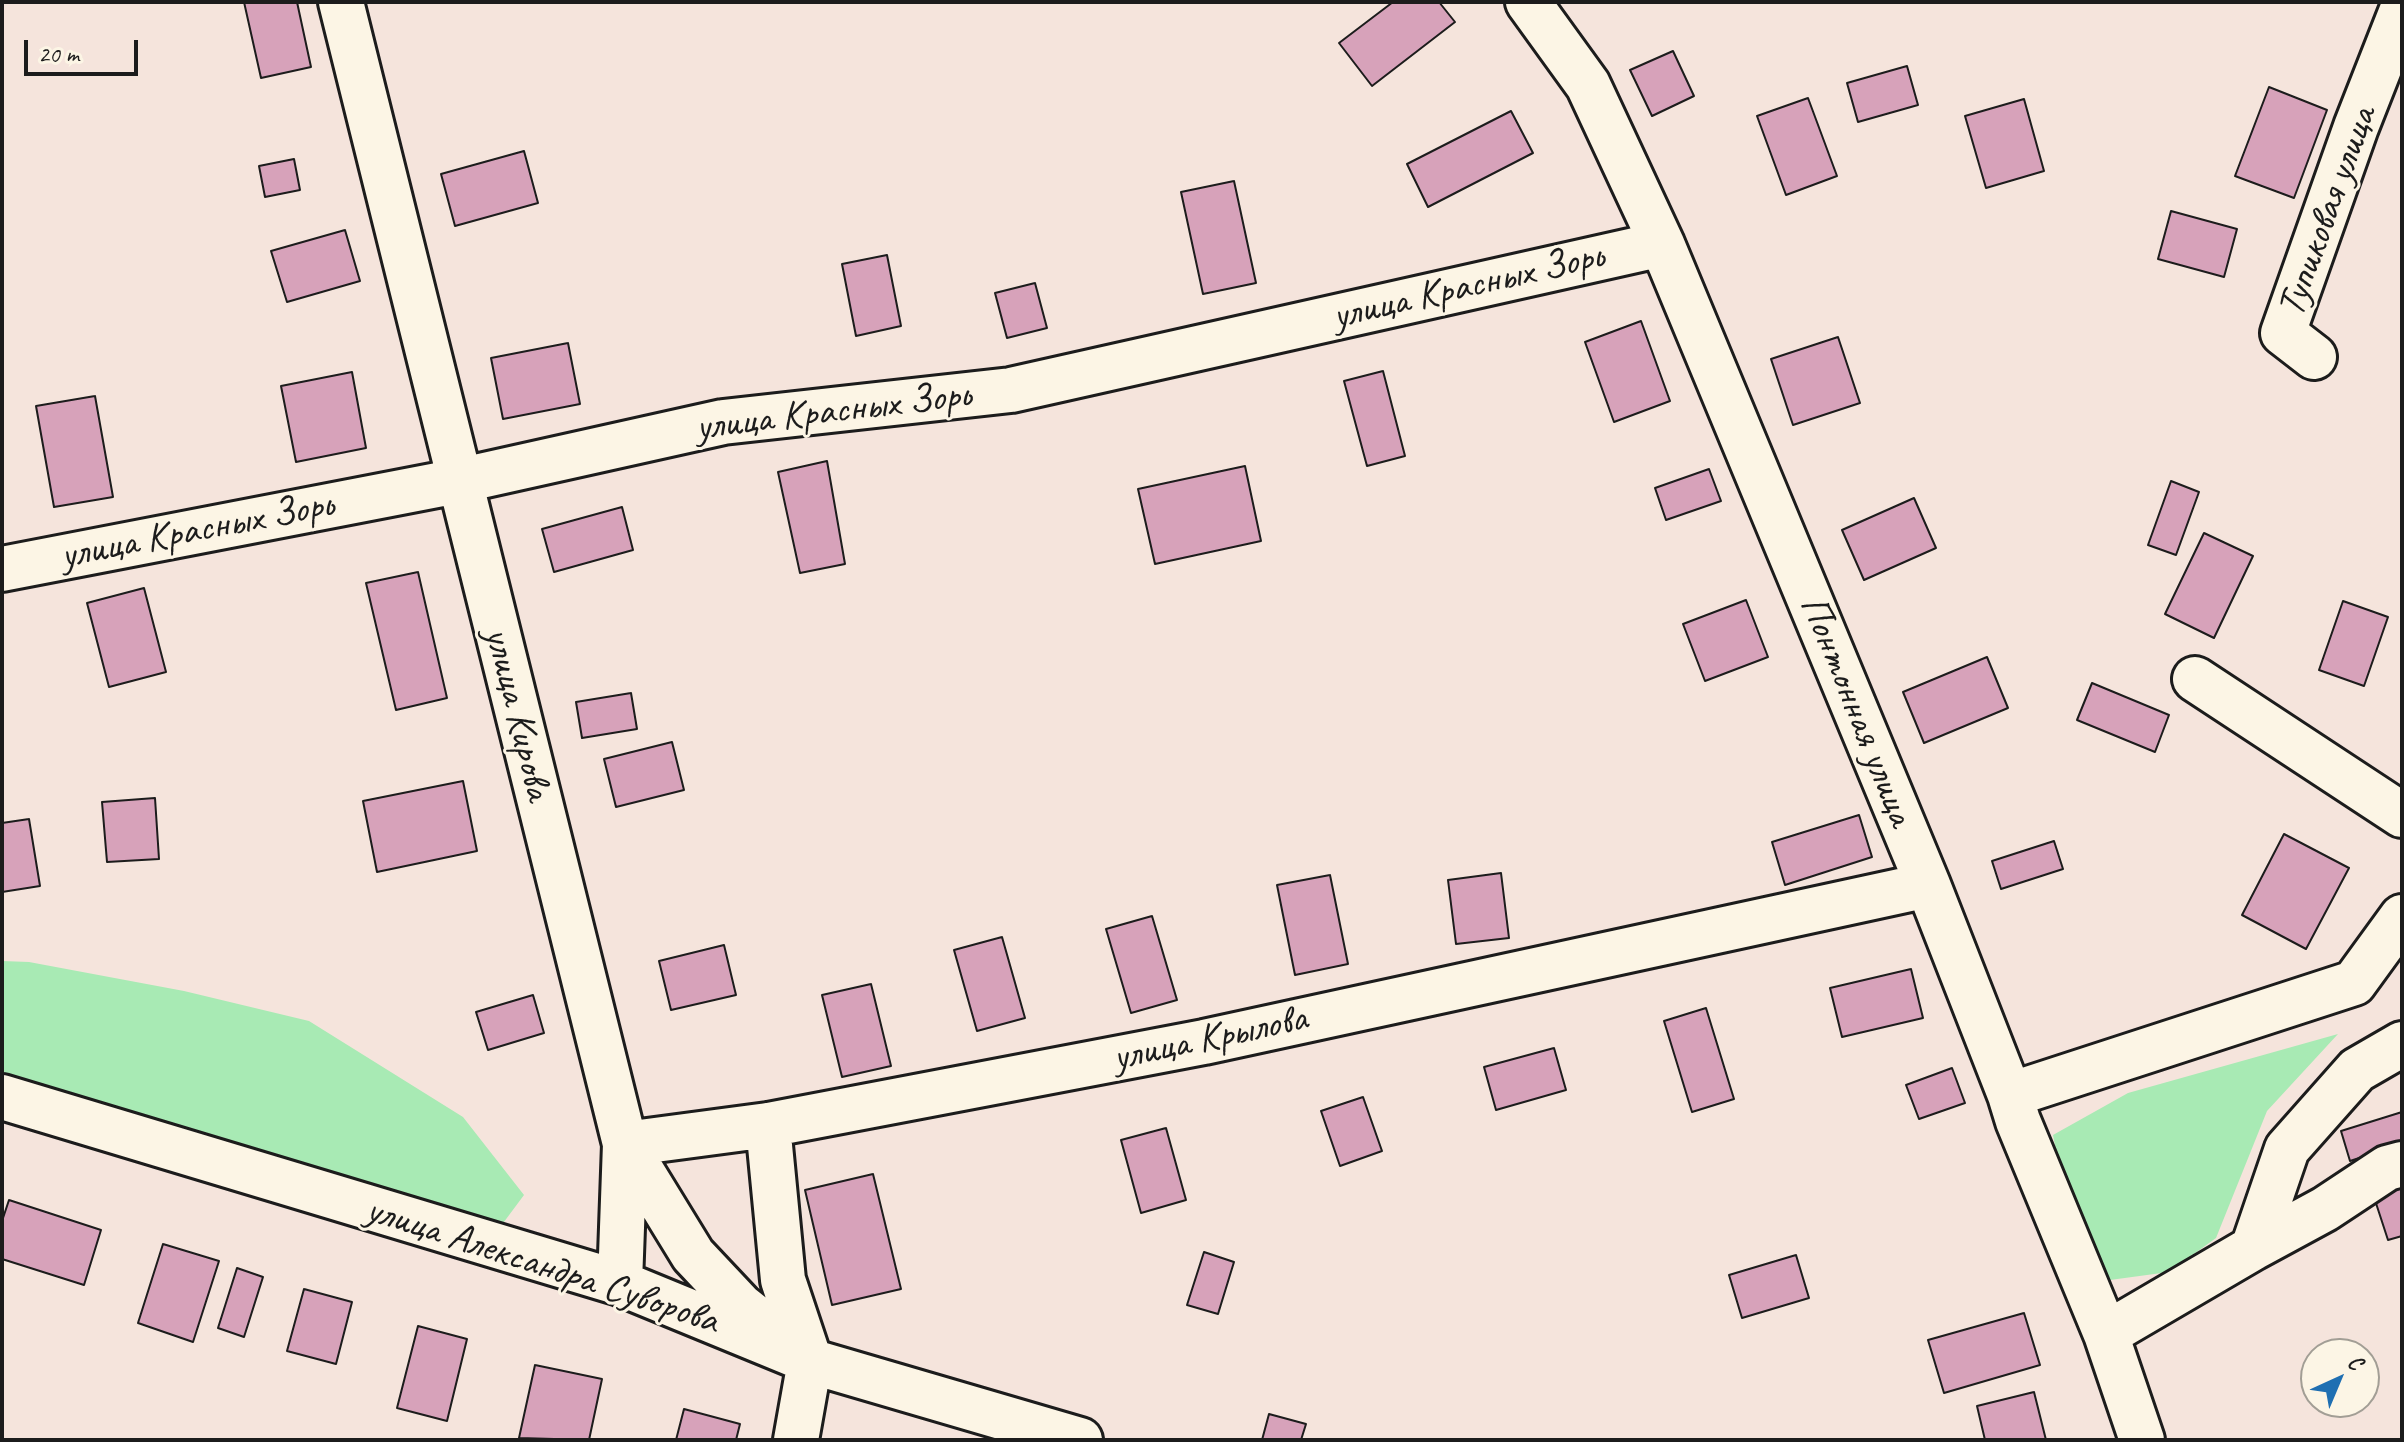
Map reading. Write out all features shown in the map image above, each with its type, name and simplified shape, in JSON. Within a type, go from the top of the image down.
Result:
[{"type":"street","name":"улица Кирова","points":[[341,2],[625,1144],[693,1255],[741,1306],[810,1361]]},
{"type":"street","name":"Понтонная улица","points":[[1528,2],[1588,85],[1662,244],[1928,885],[2018,1121],[2106,1334],[2142,1440]]},
{"type":"street","name":"Тупиковая улица","points":[[2314,357],[2283,333],[2356,127],[2402,10]]},
{"type":"street","name":"улица Красных Зорь","points":[[2,569],[458,481],[723,422],[1011,390],[1662,244]]},
{"type":"street","points":[[2195,679],[2402,815]]},
{"type":"street","name":"улица Крылова","points":[[625,1144],[768,1125],[1204,1042],[1928,885]]},
{"type":"street","points":[[2010,1095],[2354,983],[2402,917]]},
{"type":"street","points":[[2253,1248],[2287,1149],[2357,1070],[2402,1044]]},
{"type":"street","name":"улица Александра Суворова","points":[[2,1097],[620,1283],[810,1361],[1080,1440]]},
{"type":"street","points":[[768,1125],[783,1280],[810,1361],[796,1440]]},
{"type":"street","points":[[620,1283],[625,1144]]},
{"type":"street","points":[[2106,1334],[2325,1209],[2387,1168],[2402,1164]]},
{"type":"green space","points":[[2,961],[29,962],[184,991],[309,1021],[463,1117],[524,1195],[495,1234],[2,1081]]},
{"type":"green space","points":[[2338,1034],[2267,1111],[2216,1238],[2169,1272],[2110,1280],[2063,1188],[2053,1135],[2128,1093]]},
{"type":"building","points":[[244,2],[297,2],[311,67],[261,78]]},
{"type":"building","points":[[1393,2],[1439,2],[1455,22],[1372,86],[1339,43]]},
{"type":"building","points":[[1673,51],[1694,96],[1652,116],[1630,70]]},
{"type":"building","points":[[1907,66],[1918,105],[1858,122],[1847,83]]},
{"type":"building","points":[[2269,87],[2327,110],[2294,198],[2235,176]]},
{"type":"building","points":[[1808,98],[1837,176],[1786,195],[1757,116]]},
{"type":"building","points":[[2024,99],[2044,171],[1986,188],[1965,116]]},
{"type":"building","points":[[1511,111],[1533,153],[1428,207],[1407,164]]},
{"type":"building","points":[[524,151],[538,203],[455,226],[441,174]]},
{"type":"building","points":[[294,159],[300,190],[265,197],[259,166]]},
{"type":"building","points":[[1234,181],[1256,283],[1203,294],[1181,192]]},
{"type":"building","points":[[2171,211],[2237,229],[2224,277],[2158,259]]},
{"type":"building","points":[[345,230],[360,281],[287,302],[271,251]]},
{"type":"building","points":[[887,255],[901,326],[856,336],[842,264]]},
{"type":"building","points":[[1035,283],[1047,328],[1007,338],[995,293]]},
{"type":"building","points":[[1641,321],[1670,401],[1614,422],[1585,342]]},
{"type":"building","points":[[1838,337],[1860,403],[1793,425],[1771,359]]},
{"type":"building","points":[[568,343],[580,404],[503,419],[491,358]]},
{"type":"building","points":[[1383,371],[1405,456],[1367,466],[1344,381]]},
{"type":"building","points":[[352,372],[366,448],[296,462],[281,386]]},
{"type":"building","points":[[95,396],[113,497],[54,507],[36,406]]},
{"type":"building","points":[[827,461],[845,564],[800,573],[778,472]]},
{"type":"building","points":[[1245,466],[1261,541],[1155,564],[1138,489]]},
{"type":"building","points":[[1709,469],[1721,501],[1666,520],[1655,488]]},
{"type":"building","points":[[2171,481],[2199,492],[2176,555],[2148,545]]},
{"type":"building","points":[[1914,498],[1936,548],[1864,580],[1842,530]]},
{"type":"building","points":[[622,507],[633,550],[554,572],[542,529]]},
{"type":"building","points":[[2204,533],[2253,556],[2214,638],[2165,614]]},
{"type":"building","points":[[418,572],[447,698],[396,710],[366,583]]},
{"type":"building","points":[[144,588],[166,672],[109,687],[87,603]]},
{"type":"building","points":[[1746,600],[1768,657],[1705,681],[1683,624]]},
{"type":"building","points":[[2343,601],[2388,617],[2364,686],[2319,670]]},
{"type":"building","points":[[1987,657],[2008,708],[1924,743],[1903,692]]},
{"type":"building","points":[[2092,683],[2169,715],[2155,752],[2077,720]]},
{"type":"building","points":[[631,693],[637,729],[582,738],[576,702]]},
{"type":"building","points":[[672,742],[684,790],[616,807],[604,759]]},
{"type":"building","points":[[463,781],[477,851],[377,872],[363,801]]},
{"type":"building","points":[[155,798],[159,859],[107,862],[102,802]]},
{"type":"building","points":[[1859,815],[1872,857],[1785,885],[1772,842]]},
{"type":"building","points":[[29,819],[40,886],[2,892],[2,823]]},
{"type":"building","points":[[2284,834],[2349,868],[2306,949],[2242,915]]},
{"type":"building","points":[[2054,841],[2063,869],[2001,889],[1992,861]]},
{"type":"building","points":[[1501,873],[1509,938],[1456,944],[1448,880]]},
{"type":"building","points":[[1330,875],[1348,964],[1295,975],[1277,885]]},
{"type":"building","points":[[1152,916],[1177,1000],[1131,1013],[1106,929]]},
{"type":"building","points":[[1002,937],[1025,1018],[977,1031],[954,950]]},
{"type":"building","points":[[724,945],[736,995],[671,1010],[659,961]]},
{"type":"building","points":[[1911,969],[1923,1018],[1842,1037],[1830,988]]},
{"type":"building","points":[[871,984],[891,1066],[842,1077],[822,995]]},
{"type":"building","points":[[533,995],[544,1033],[488,1050],[476,1012]]},
{"type":"building","points":[[1706,1008],[1734,1099],[1692,1112],[1664,1021]]},
{"type":"building","points":[[1554,1048],[1566,1090],[1496,1110],[1484,1067]]},
{"type":"building","points":[[1952,1068],[1965,1103],[1919,1119],[1906,1085]]},
{"type":"building","points":[[1363,1097],[1382,1151],[1340,1166],[1321,1111]]},
{"type":"building","points":[[2402,1112],[2402,1236],[2388,1240],[2372,1191],[2381,1151],[2350,1161],[2341,1131]]},
{"type":"building","points":[[1166,1128],[1186,1200],[1141,1213],[1121,1140]]},
{"type":"building","points":[[873,1174],[901,1289],[832,1305],[805,1190]]},
{"type":"building","points":[[9,1200],[101,1230],[84,1285],[2,1259],[2,1221]]},
{"type":"building","points":[[163,1244],[219,1261],[193,1342],[138,1323]]},
{"type":"building","points":[[1204,1252],[1234,1262],[1218,1314],[1187,1305]]},
{"type":"building","points":[[1796,1255],[1809,1298],[1742,1318],[1729,1275]]},
{"type":"building","points":[[237,1268],[263,1277],[244,1337],[218,1328]]},
{"type":"building","points":[[304,1289],[352,1302],[336,1364],[287,1351]]},
{"type":"building","points":[[2024,1313],[2040,1365],[1944,1393],[1928,1340]]},
{"type":"building","points":[[418,1326],[467,1339],[447,1421],[397,1408]]},
{"type":"building","points":[[535,1365],[602,1379],[589,1440],[519,1438]]},
{"type":"building","points":[[2034,1392],[2046,1440],[1985,1440],[1977,1406]]},
{"type":"building","points":[[684,1409],[740,1424],[736,1440],[676,1440]]},
{"type":"building","points":[[1269,1414],[1306,1424],[1301,1440],[1262,1440]]}]
